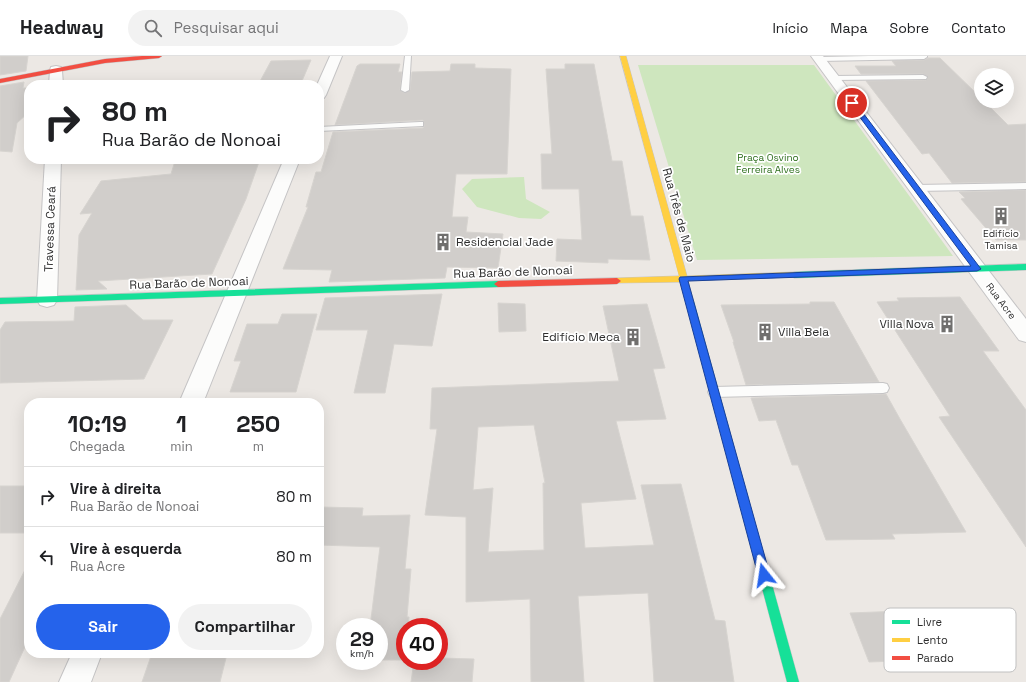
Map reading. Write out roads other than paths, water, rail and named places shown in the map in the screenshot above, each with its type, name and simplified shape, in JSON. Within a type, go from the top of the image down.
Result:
[{"type":"street","points":[[0,82],[56,65],[159,56]]},
{"type":"street","points":[[324,84],[336,56]]},
{"type":"street","name":"Rua Três de Maio","points":[[623,56],[793,682]]},
{"type":"street","name":"Rua Acre","points":[[818,58],[1026,334]]},
{"type":"street","points":[[56,65],[56,80]]},
{"type":"street","name":"Travessa Ceará","points":[[47,300],[52,164]]},
{"type":"street","points":[[193,398],[290,164]]},
{"type":"street","name":"Rua Barão de Nonoai","points":[[0,302],[1026,267]]},
{"type":"street","points":[[75,682],[85,658]]},
{"type":"lane","points":[[405,90],[408,56]]},
{"type":"lane","points":[[818,58],[924,57]]},
{"type":"lane","points":[[834,78],[923,77]]},
{"type":"lane","points":[[324,129],[420,124]]},
{"type":"lane","points":[[916,188],[1026,186]]},
{"type":"lane","points":[[714,392],[883,388]]},
{"type":"place","name":"Edifício Tamisa","points":[[1001,216]]},
{"type":"place","name":"Residencial Jade","points":[[443,242]]},
{"type":"place","name":"Villa Nova","points":[[947,324]]},
{"type":"place","name":"Villa Bela","points":[[765,332]]},
{"type":"place","name":"Edifício Meca","points":[[633,337]]},
{"type":"park label","name":"Praça Osvino Ferreira Alves","points":[[768,162]]}]
